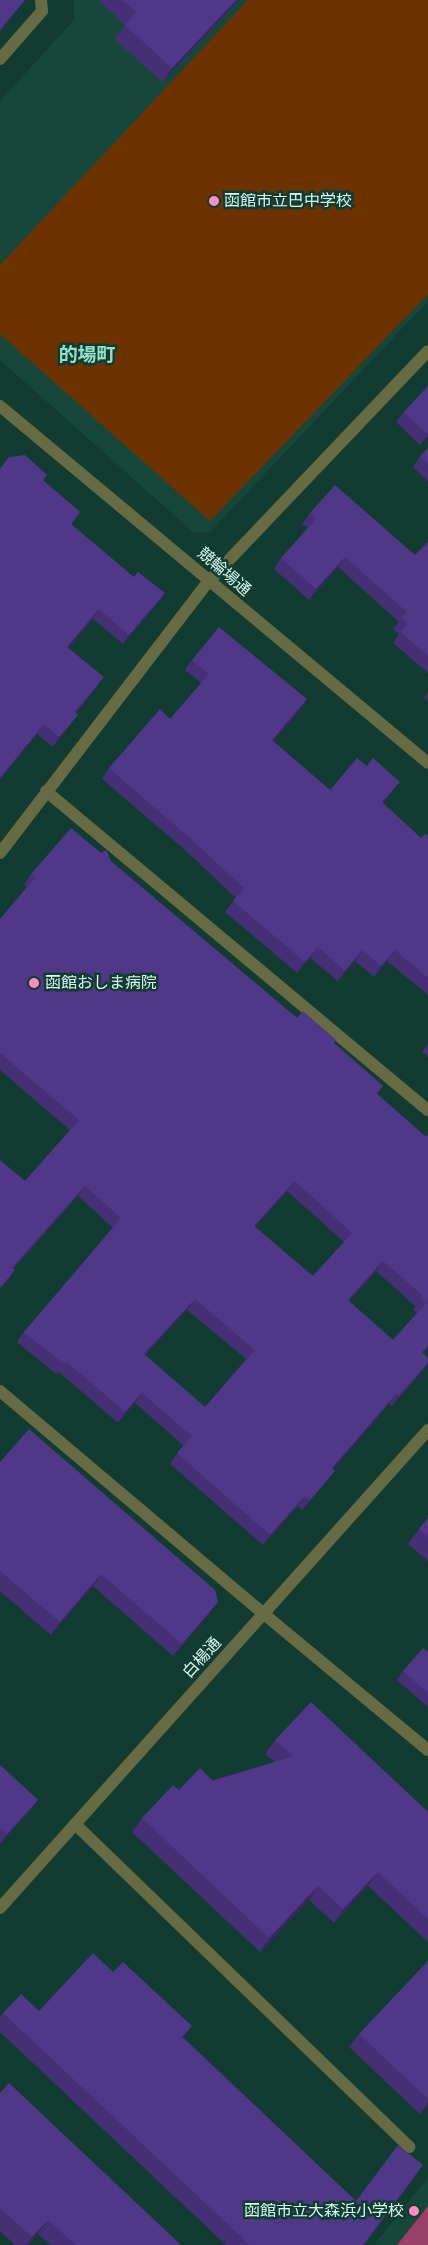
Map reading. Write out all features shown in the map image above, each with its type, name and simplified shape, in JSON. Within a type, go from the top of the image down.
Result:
[{"type":"street","points":[[0,60],[42,11],[42,0]]},
{"type":"street","points":[[0,853],[208,582],[428,351]]},
{"type":"street","name":"競輪場通","points":[[1,409],[179,554],[208,582],[428,763]]},
{"type":"street","points":[[46,791],[428,1110]]},
{"type":"street","points":[[0,1391],[428,1750]]},
{"type":"street","name":"白楊通","points":[[0,1908],[428,1430]]},
{"type":"street","points":[[75,1824],[409,2146]]},
{"type":"shaded area","name":"函館市立巴中学校","points":[[74,0],[428,0],[428,301],[210,532],[193,532],[0,360],[0,101],[74,20]]},
{"type":"shaded area","name":"函館市立巴中学校","points":[[248,0],[428,0],[428,294],[210,521],[0,334],[0,265]]},
{"type":"shaded area","name":"函館市立大森浜小学校","points":[[428,2177],[428,2245],[374,2245]]},
{"type":"shaded area","points":[[428,2206],[428,2245],[397,2245]]},
{"type":"building","points":[[0,0],[25,0],[0,30]]},
{"type":"building","points":[[123,0],[236,0],[172,68],[125,25],[136,12]]},
{"type":"building","points":[[428,386],[428,433],[427,434],[404,412]]},
{"type":"building","points":[[428,448],[428,464],[420,456]]},
{"type":"building","points":[[25,455],[47,475],[43,480],[80,512],[71,524],[134,577],[138,572],[165,593],[129,635],[99,609],[67,647],[104,677],[75,712],[78,715],[59,737],[44,724],[0,778],[0,469],[9,457]]},
{"type":"building","points":[[335,485],[415,555],[428,542],[428,656],[401,632],[407,624],[401,618],[407,612],[345,557],[316,589],[281,558],[316,519],[310,513]]},
{"type":"building","points":[[219,627],[307,699],[272,740],[330,790],[357,758],[367,766],[373,758],[400,782],[382,802],[421,838],[425,834],[428,836],[428,978],[395,950],[381,966],[362,950],[345,971],[318,947],[305,962],[233,901],[244,888],[109,768],[160,709],[170,719],[209,674],[192,660]]},
{"type":"building","points":[[71,828],[101,853],[106,850],[111,861],[121,870],[297,1018],[303,1011],[336,1040],[334,1043],[383,1086],[376,1093],[426,1137],[428,1134],[428,1346],[422,1352],[428,1358],[428,1363],[399,1396],[397,1393],[332,1468],[335,1471],[310,1500],[305,1496],[270,1535],[177,1453],[192,1436],[142,1393],[125,1412],[66,1361],[64,1364],[24,1332],[121,1218],[85,1186],[12,1268],[15,1270],[0,1288],[0,1160],[25,1181],[79,1120],[0,1053],[0,919],[35,878],[31,874]],"holes":[[[295,1181],[352,1233],[313,1276],[254,1226]],[[383,1261],[422,1295],[420,1298],[426,1303],[393,1340],[348,1300]],[[195,1299],[255,1350],[205,1407],[144,1354]]]},
{"type":"building","points":[[29,1429],[215,1590],[218,1602],[182,1644],[101,1574],[60,1622],[0,1571],[0,1462]]},
{"type":"building","points":[[428,1518],[428,1537],[419,1529]]},
{"type":"building","points":[[423,1648],[428,1652],[428,1693],[403,1671]]},
{"type":"building","points":[[311,1702],[428,1812],[428,1919],[378,1872],[343,1909],[318,1886],[269,1938],[142,1818],[173,1785],[179,1790],[200,1768],[213,1781],[294,1756],[275,1740]]},
{"type":"building","points":[[0,1765],[38,1800],[7,1834],[0,1828]]},
{"type":"building","points":[[93,1953],[113,1972],[123,1962],[192,2026],[182,2037],[356,2201],[398,2145],[423,2165],[363,2245],[250,2245],[3,2013],[21,1994],[39,2011]]},
{"type":"building","points":[[428,1961],[428,2099],[359,2034]]},
{"type":"building","points":[[9,2083],[181,2245],[76,2245],[48,2220],[32,2237],[0,2208],[0,2093]]},
{"type":"place","name":"函館市立巴中学校","points":[[214,201]]},
{"type":"place","name":"函館おしま病院","points":[[34,983]]},
{"type":"place","name":"函館市立大森浜小学校","points":[[414,2211]]},
{"type":"district","name":"的場町","points":[[87,355]]}]
